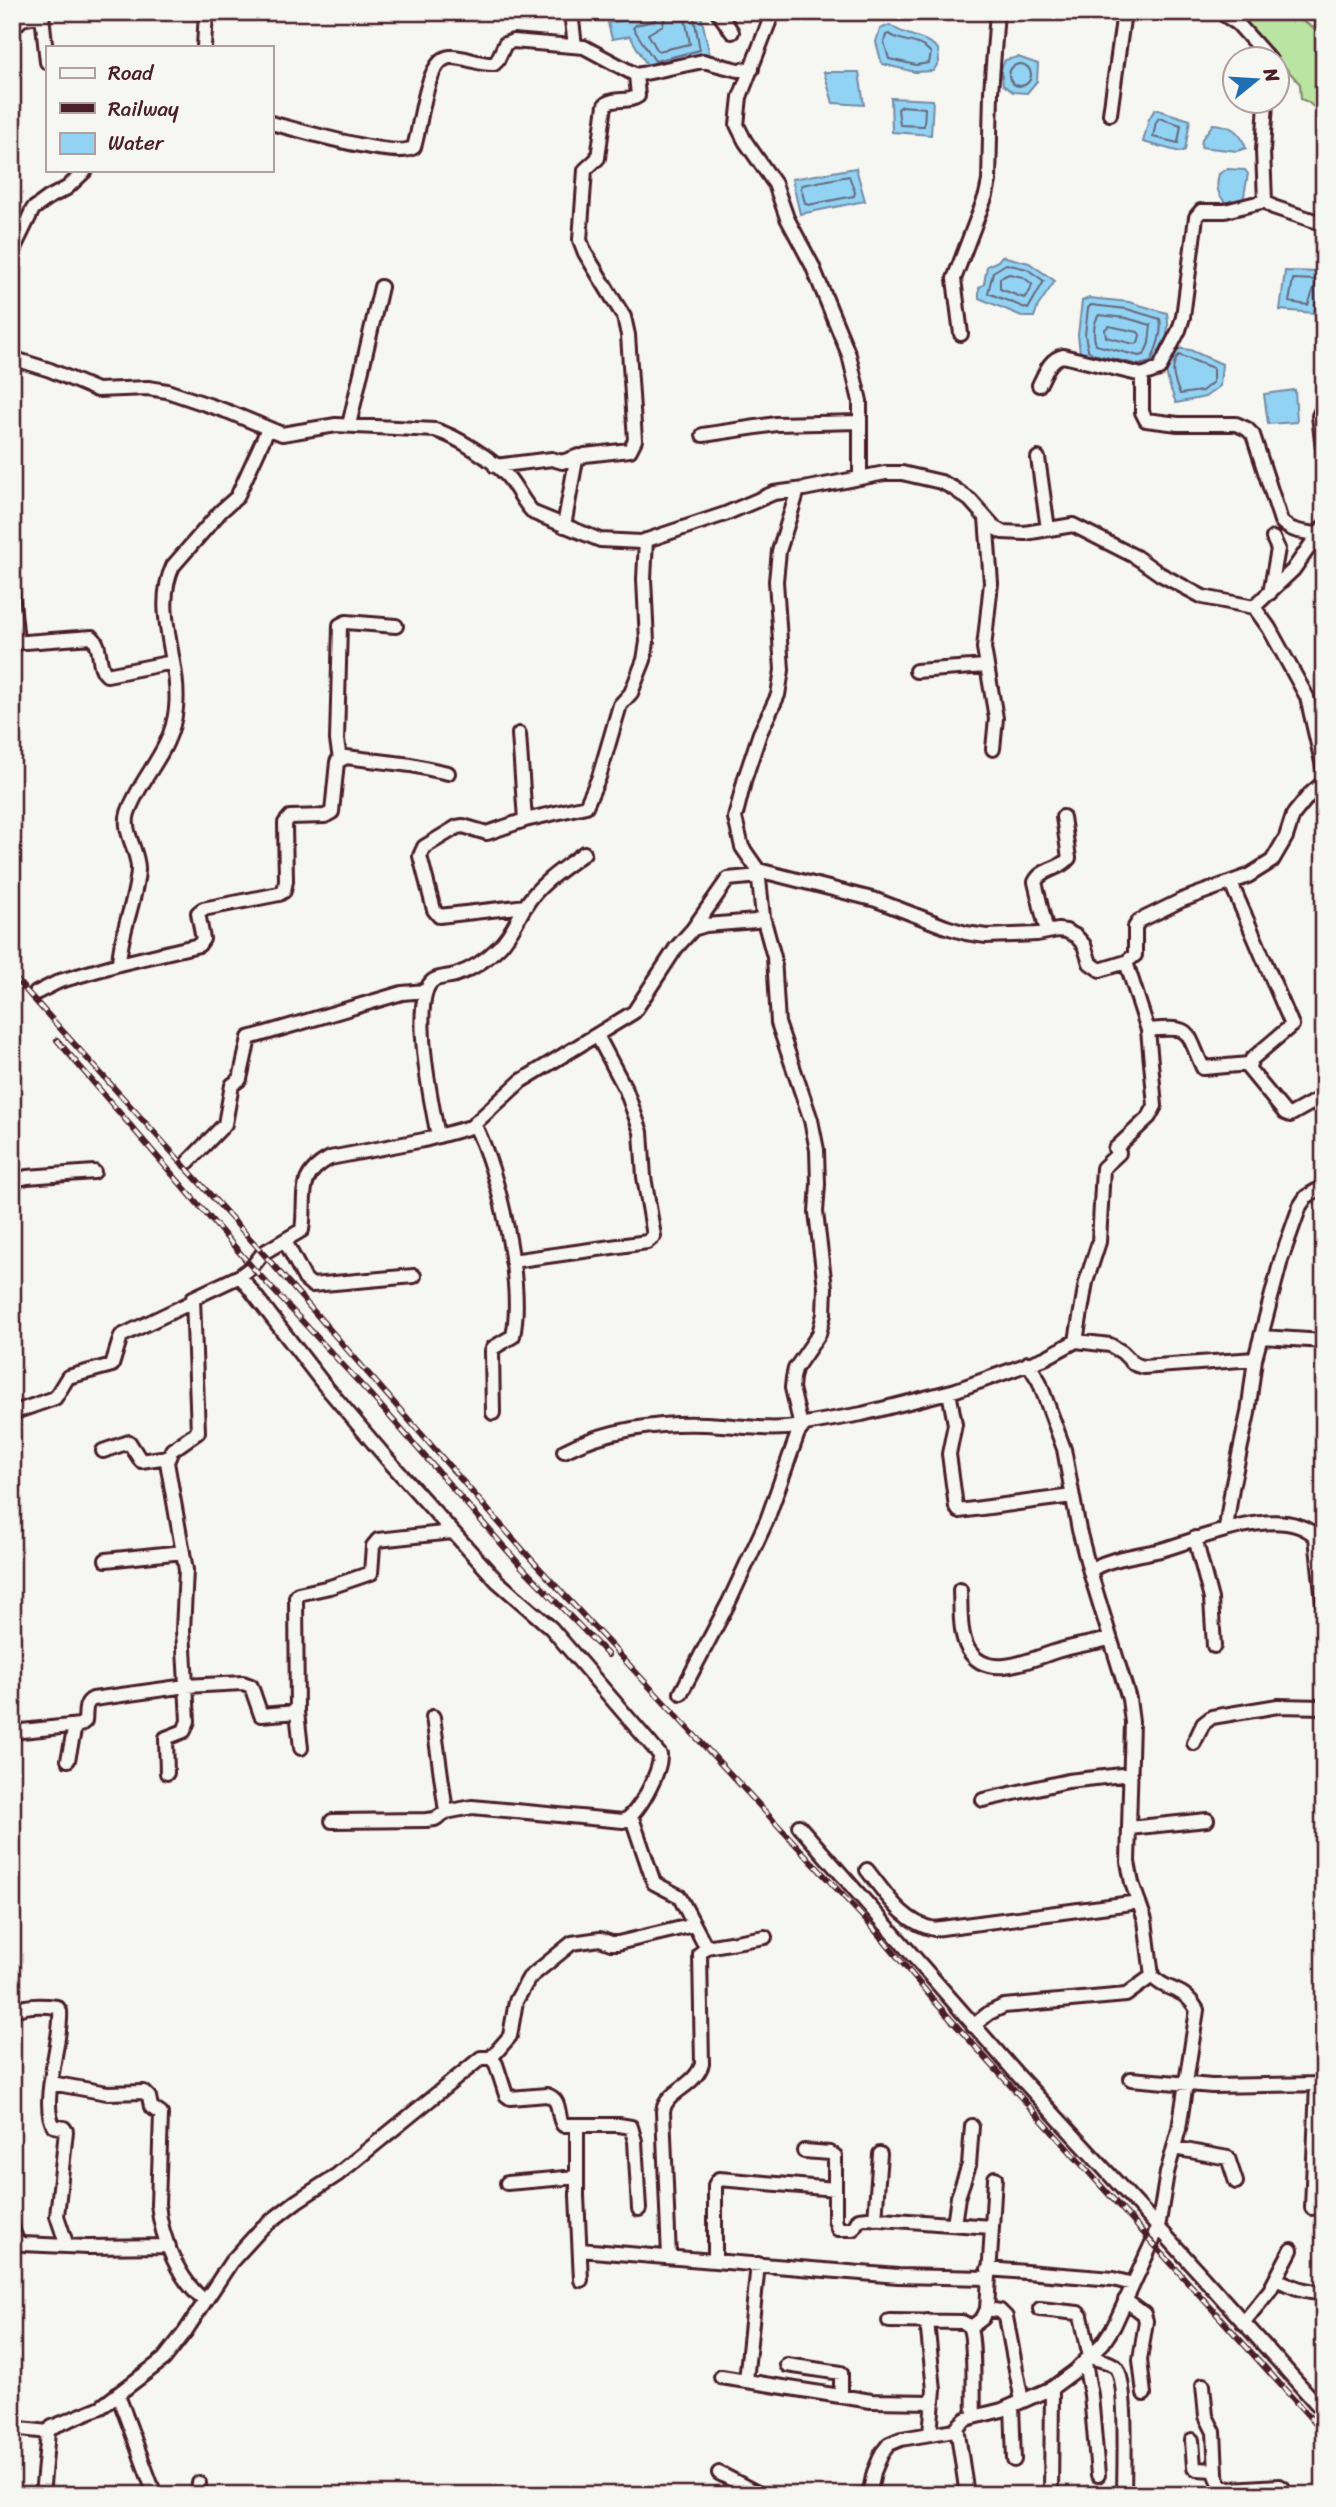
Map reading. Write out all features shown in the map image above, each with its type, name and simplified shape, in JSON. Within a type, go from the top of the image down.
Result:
[{"type":"street","points":[[204,46],[206,12]]},
{"type":"street","points":[[571,12],[575,46]]},
{"type":"street","points":[[718,12],[732,32]]},
{"type":"street","points":[[773,12],[740,97],[737,125],[775,184],[787,218],[830,306],[857,383],[860,477]]},
{"type":"street","points":[[961,334],[954,279],[989,181],[991,92],[997,12]]},
{"type":"street","points":[[1110,114],[1124,12]]},
{"type":"street","points":[[1220,13],[1238,24],[1258,46]]},
{"type":"street","points":[[12,29],[22,19],[42,15],[46,53]]},
{"type":"street","points":[[273,124],[374,149],[407,152],[414,147],[417,140],[426,92],[437,65],[450,57],[494,64],[505,44],[513,41],[584,47],[636,75],[703,61],[738,71],[752,69]]},
{"type":"street","points":[[495,466],[552,459],[562,462],[579,456],[630,450],[635,440],[624,317],[585,253],[580,232],[585,170],[598,158],[605,105],[610,101],[638,96],[636,75]]},
{"type":"street","points":[[1265,116],[1265,201]]},
{"type":"street","points":[[12,251],[33,209],[67,188],[84,172]]},
{"type":"street","points":[[1265,201],[1273,207],[1324,225]]},
{"type":"street","points":[[1039,385],[1051,362],[1063,356],[1142,375],[1160,369],[1179,330],[1196,217],[1201,211],[1225,211],[1265,201]]},
{"type":"street","points":[[349,425],[381,287]]},
{"type":"street","points":[[12,358],[50,370],[97,390],[148,388],[167,391],[282,434],[336,425],[435,430],[447,434],[505,474],[526,506],[545,518],[600,540],[646,540],[725,514],[774,493],[886,472],[941,482],[970,500],[1002,532],[1024,533],[1068,524],[1136,557],[1160,574],[1203,597],[1254,607],[1269,628],[1307,697],[1324,771]]},
{"type":"street","points":[[1142,375],[1142,412],[1146,420],[1178,424],[1236,424],[1247,429],[1253,435],[1281,521],[1293,530],[1321,530]]},
{"type":"street","points":[[1324,405],[1319,416],[1324,458]]},
{"type":"street","points":[[703,435],[776,425],[860,422]]},
{"type":"street","points":[[120,964],[138,867],[127,818],[134,800],[168,743],[177,700],[166,618],[165,589],[173,566],[221,511],[237,497],[268,429]]},
{"type":"street","points":[[564,526],[574,467],[579,456]]},
{"type":"street","points":[[1038,458],[1048,529]]},
{"type":"street","points":[[681,1693],[729,1602],[767,1520],[801,1426],[792,1388],[795,1369],[819,1334],[824,1314],[825,1287],[816,1212],[817,1150],[803,1094],[778,1023],[774,957],[762,917],[759,873],[742,847],[735,818],[745,778],[778,695],[782,670],[776,581],[779,551],[798,490]]},
{"type":"street","points":[[986,518],[992,583],[984,648],[996,718],[993,749]]},
{"type":"street","points":[[1254,607],[1293,570],[1321,530]]},
{"type":"street","points":[[1270,593],[1279,549],[1273,538]]},
{"type":"street","points":[[526,906],[439,916],[434,910],[420,856],[424,847],[457,827],[487,833],[586,806],[599,778],[620,705],[631,693],[644,660],[647,642],[644,579],[646,540]]},
{"type":"street","points":[[12,593],[15,642],[92,637],[97,643],[102,669],[107,675],[173,662]]},
{"type":"street","points":[[340,759],[337,740],[340,625],[346,622],[396,626]]},
{"type":"street","points":[[916,671],[986,666]]},
{"type":"street","points":[[519,734],[525,821]]},
{"type":"street","points":[[36,993],[60,981],[200,945],[203,939],[198,914],[203,909],[284,891],[285,823],[290,817],[325,816],[332,812],[337,762],[340,759],[346,757],[411,765],[448,773]]},
{"type":"street","points":[[12,1413],[55,1398],[68,1377],[112,1364],[121,1336],[192,1303],[200,1293],[240,1276],[252,1267],[263,1253],[302,1230],[306,1179],[316,1165],[346,1154],[476,1129],[521,1081],[601,1043],[634,1012],[676,948],[693,929],[728,879],[759,873],[857,894],[966,933],[986,936],[1058,930],[1076,936],[1084,946],[1090,963],[1100,970],[1126,962],[1135,955],[1135,927],[1139,921],[1248,876],[1272,861],[1286,837],[1293,816],[1310,794],[1324,782]]},
{"type":"street","points":[[1047,932],[1035,882],[1040,874],[1063,865],[1069,858],[1063,817]]},
{"type":"street","points":[[439,1136],[424,1064],[426,991],[434,980],[457,974],[490,955],[510,934],[526,906],[550,878],[584,853]]},
{"type":"street","points":[[1148,1030],[1179,1027],[1187,1033],[1203,1068],[1250,1069],[1292,1025],[1231,883]]},
{"type":"street","points":[[693,929],[762,917]]},
{"type":"street","points":[[1076,1341],[1086,1282],[1099,1242],[1103,1168],[1155,1106],[1148,1030],[1126,962]]},
{"type":"street","points":[[188,1162],[225,1124],[232,1085],[240,1079],[249,1038],[402,993],[426,991]]},
{"type":"street","points":[[512,1261],[647,1242],[654,1236],[640,1132],[626,1090],[601,1043]]},
{"type":"street","points":[[1250,1069],[1290,1115],[1324,1097]]},
{"type":"street","points":[[476,1129],[485,1147],[502,1209],[512,1261],[514,1330],[509,1340],[492,1351],[493,1413]]},
{"type":"street","points":[[12,1181],[27,1177],[94,1172]]},
{"type":"street","points":[[1226,1528],[1248,1413],[1255,1359],[1281,1260],[1300,1206],[1306,1197],[1324,1186]]},
{"type":"street","points":[[285,1241],[305,1279],[312,1285],[414,1276]]},
{"type":"street","points":[[240,1276],[321,1382],[452,1532],[498,1581],[551,1628],[658,1751],[661,1760],[632,1818],[624,1821],[472,1807],[446,1812],[435,1819],[426,1820],[332,1821]]},
{"type":"street","points":[[167,1773],[166,1738],[187,1728],[183,1630],[186,1570],[169,1477],[168,1457],[172,1450],[198,1432],[192,1303]]},
{"type":"street","points":[[1261,1337],[1324,1341]]},
{"type":"street","points":[[564,1451],[580,1443],[661,1423],[781,1430],[810,1422],[862,1414],[949,1392],[1045,1358],[1076,1341],[1110,1345],[1134,1364],[1143,1367],[1255,1359]]},
{"type":"street","points":[[869,2495],[874,2472],[889,2444],[901,2438],[954,2430],[966,2419],[1017,2404],[1052,2388],[1087,2360],[1114,2326],[1157,2227],[1174,2148],[1197,2010],[1185,1993],[1158,1983],[1152,1976],[1145,1920],[1128,1862],[1132,1722],[1129,1699],[1090,1572],[1064,1449],[1039,1381],[1028,1363]]},
{"type":"street","points":[[949,1392],[955,1424],[950,1445],[950,1466],[956,1507],[959,1511],[1072,1496]]},
{"type":"street","points":[[103,1451],[130,1442],[141,1461],[168,1457]]},
{"type":"street","points":[[1090,1572],[1100,1564],[1163,1549],[1226,1528],[1285,1523],[1300,1525],[1320,1537],[1324,1612]]},
{"type":"street","points":[[301,1748],[297,1712],[298,1594],[330,1587],[371,1573],[373,1546],[378,1540],[452,1532]]},
{"type":"street","points":[[1195,1538],[1211,1599],[1214,1646]]},
{"type":"street","points":[[106,1560],[183,1552]]},
{"type":"street","points":[[960,1590],[963,1631],[970,1651],[980,1660],[998,1666],[1015,1665],[1110,1639]]},
{"type":"street","points":[[12,1732],[83,1724],[86,1706],[93,1699],[186,1686],[243,1683],[251,1686],[261,1715],[297,1712]]},
{"type":"street","points":[[1195,1744],[1203,1724],[1212,1717],[1278,1706],[1324,1707]]},
{"type":"street","points":[[433,1717],[446,1812]]},
{"type":"street","points":[[68,1760],[75,1726]]},
{"type":"street","points":[[983,1800],[1068,1781],[1131,1774]]},
{"type":"street","points":[[632,1818],[654,1883],[679,1896],[706,1947]]},
{"type":"street","points":[[1129,1828],[1207,1820]]},
{"type":"street","points":[[799,1826],[974,2026],[1324,2412]]},
{"type":"street","points":[[867,1870],[902,1913],[921,1927],[934,1929],[1139,1902]]},
{"type":"street","points":[[42,2495],[48,2432],[52,2427],[101,2407],[164,2359],[231,2262],[262,2228],[337,2175],[475,2062],[481,2058],[491,2058],[510,2036],[516,2001],[529,1978],[572,1943],[594,1939],[618,1943],[694,1925]]},
{"type":"street","points":[[669,2257],[663,2111],[668,2098],[695,2078],[702,2064],[700,1954],[706,1947],[765,1937]]},
{"type":"street","points":[[974,2026],[989,2013],[1004,2006],[1126,1996],[1152,1976]]},
{"type":"street","points":[[12,2011],[41,2006],[57,2007],[60,2011],[51,2083],[51,2123],[66,2131],[57,2216],[66,2246]]},
{"type":"street","points":[[491,2058],[496,2064],[506,2095],[510,2098],[547,2095],[553,2097],[563,2125],[631,2127],[635,2141],[639,2209]]},
{"type":"street","points":[[1131,2079],[1212,2086],[1320,2084],[1312,2208]]},
{"type":"street","points":[[51,2083],[107,2093],[147,2094],[151,2107],[162,2116],[159,2219],[189,2286],[205,2301]]},
{"type":"street","points":[[578,2126],[581,2280]]},
{"type":"street","points":[[954,2224],[958,2197],[970,2165],[972,2126]]},
{"type":"street","points":[[1174,2148],[1228,2158],[1237,2182]]},
{"type":"street","points":[[804,2151],[834,2154],[835,2220],[838,2229],[853,2228],[856,2222],[863,2218],[992,2227]]},
{"type":"street","points":[[875,2218],[880,2154]]},
{"type":"street","points":[[507,2183],[578,2177]]},
{"type":"street","points":[[970,2328],[983,2318],[987,2309],[995,2178]]},
{"type":"street","points":[[715,2262],[715,2185],[719,2179],[835,2189]]},
{"type":"street","points":[[12,2228],[20,2244],[169,2246]]},
{"type":"street","points":[[580,2250],[898,2276],[988,2273],[1113,2279],[1133,2284]]},
{"type":"street","points":[[1243,2323],[1262,2302],[1291,2250]]},
{"type":"street","points":[[746,2381],[758,2264]]},
{"type":"street","points":[[1276,2279],[1310,2292],[1324,2291]]},
{"type":"street","points":[[1125,2300],[1144,2314],[1146,2321],[1140,2360],[1144,2394]]},
{"type":"street","points":[[987,2309],[999,2311],[1006,2317],[1017,2404],[1014,2460]]},
{"type":"street","points":[[1040,2309],[1078,2313],[1081,2316],[1098,2475]]},
{"type":"street","points":[[889,2321],[962,2322],[970,2328]]},
{"type":"street","points":[[927,2321],[934,2389],[930,2433]]},
{"type":"street","points":[[970,2328],[974,2417]]},
{"type":"street","points":[[1087,2360],[1111,2364],[1118,2369],[1120,2376],[1124,2404],[1124,2495]]},
{"type":"street","points":[[787,2365],[841,2372],[841,2396]]},
{"type":"street","points":[[720,2377],[871,2401],[933,2402]]},
{"type":"street","points":[[1203,2385],[1206,2416],[1213,2432],[1216,2472],[1221,2486],[1241,2491],[1279,2486],[1286,2495]]},
{"type":"street","points":[[1051,2495],[1052,2388]]},
{"type":"street","points":[[118,2395],[155,2495]]},
{"type":"street","points":[[957,2427],[967,2495]]},
{"type":"street","points":[[12,2428],[48,2432]]},
{"type":"street","points":[[1192,2440],[1194,2467],[1216,2472]]},
{"type":"street","points":[[719,2473],[761,2495]]},
{"type":"green space","points":[[1245,12],[1293,15],[1314,28],[1317,23],[1324,27],[1324,116],[1301,99],[1300,84],[1290,73],[1290,46],[1266,46],[1243,25],[1240,17]]},
{"type":"water","points":[[669,12],[695,12],[701,15],[710,56],[650,70],[630,36],[612,39],[608,23]]},
{"type":"water","points":[[890,25],[933,44],[938,49],[939,62],[933,71],[915,72],[882,64],[876,42],[880,29]]},
{"type":"water","points":[[1018,57],[1038,64],[1037,81],[1027,93],[1013,92],[1003,85],[1001,70],[1005,60]]},
{"type":"water","points":[[824,72],[859,72],[864,105],[833,103]]},
{"type":"water","points":[[891,98],[933,100],[931,135],[892,132]]},
{"type":"water","points":[[1155,109],[1190,120],[1185,150],[1180,152],[1143,142],[1149,119]]},
{"type":"water","points":[[1213,124],[1234,130],[1246,148],[1237,151],[1201,147],[1202,139]]},
{"type":"water","points":[[856,168],[865,201],[800,214],[792,179]]},
{"type":"water","points":[[1227,169],[1245,170],[1248,174],[1243,201],[1229,206],[1222,199],[1217,184],[1219,174]]},
{"type":"water","points":[[1002,256],[1029,263],[1055,281],[1034,317],[1024,317],[979,298],[979,288],[984,284],[987,266]]},
{"type":"water","points":[[1285,271],[1324,272],[1314,313],[1280,310]]},
{"type":"water","points":[[1089,298],[1129,302],[1167,313],[1167,334],[1156,369],[1139,372],[1089,360],[1080,353],[1078,335],[1082,301]]},
{"type":"water","points":[[1176,348],[1190,350],[1222,364],[1220,386],[1205,397],[1176,403],[1166,367],[1167,360]]},
{"type":"water","points":[[1295,390],[1297,422],[1268,424],[1264,394]]},
{"type":"railway","points":[[12,975],[253,1242],[530,1558],[874,1929],[936,2003],[1324,2433]]},
{"type":"railway","points":[[57,1040],[252,1267],[378,1403],[520,1565],[608,1655]]}]
